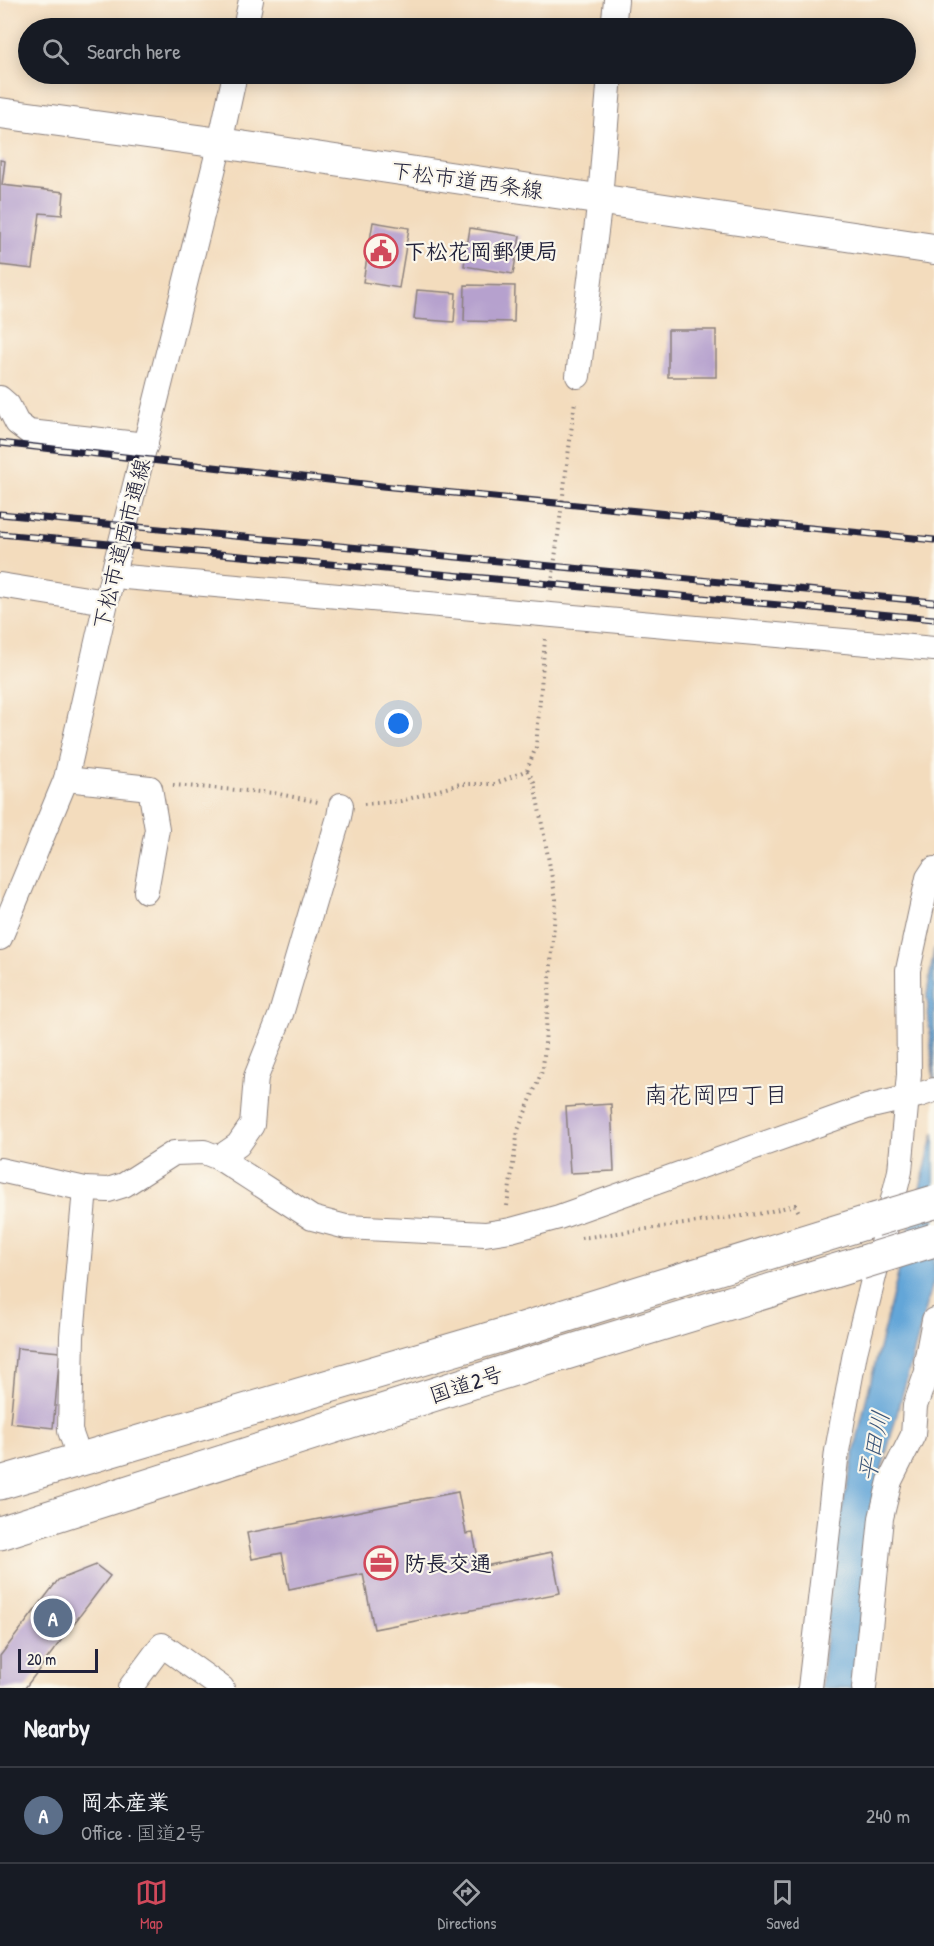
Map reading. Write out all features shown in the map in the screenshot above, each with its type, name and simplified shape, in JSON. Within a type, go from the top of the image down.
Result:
[{"type":"highway","name":"国道2号","points":[[0,1483],[516,1331],[934,1202]]},
{"type":"highway","name":"国道2号","points":[[0,1533],[520,1367],[934,1240]]},
{"type":"street","points":[[247,18],[251,0]]},
{"type":"street","points":[[615,18],[616,0]]},
{"type":"street","name":"下松市道西市通線","points":[[0,938],[9,894],[66,779],[106,602],[233,84]]},
{"type":"street","points":[[578,376],[600,199],[609,84]]},
{"type":"street","name":"下松市道西条線","points":[[0,113],[220,143],[934,249]]},
{"type":"street","points":[[0,398],[8,405],[17,423],[29,432],[146,445]]},
{"type":"street","points":[[114,573],[125,577],[934,649]]},
{"type":"street","points":[[0,585],[106,602]]},
{"type":"street","points":[[66,779],[150,788],[157,829],[146,891]]},
{"type":"street","points":[[219,1158],[238,1146],[252,1125],[256,1077],[281,1014],[341,805]]},
{"type":"street","points":[[810,1688],[837,1450],[855,1353],[920,1094],[909,1074],[908,970],[928,878],[934,869]]},
{"type":"street","points":[[0,1170],[85,1189],[108,1190],[124,1185],[174,1153],[204,1152],[219,1158],[312,1218],[346,1227],[485,1234],[511,1230],[559,1217],[867,1107],[920,1094]]},
{"type":"street","points":[[80,1459],[70,1431],[72,1335],[85,1189]]},
{"type":"street","points":[[864,1688],[881,1518],[890,1481],[924,1435],[915,1406],[931,1368],[926,1362],[934,1320]]},
{"type":"street","points":[[130,1688],[162,1645],[222,1688]]},
{"type":"path","points":[[150,788],[166,784],[274,793],[341,805],[401,801],[460,784],[495,784],[527,770],[536,747],[548,615],[578,376]]},
{"type":"path","points":[[511,1230],[507,1208],[518,1130],[543,1069],[556,900],[534,782],[527,770]]},
{"type":"path","points":[[572,1239],[764,1213],[795,1205],[814,1239]]},
{"type":"water","points":[[934,948],[934,1086],[927,995]]},
{"type":"water","name":"平田川","points":[[934,1133],[934,1279],[875,1494],[854,1688],[821,1688],[836,1536],[866,1400]]},
{"type":"building","points":[[0,160],[5,161],[2,185],[64,192],[62,215],[40,213],[33,269],[0,265]]},
{"type":"building","points":[[373,222],[409,228],[399,288],[363,282]]},
{"type":"building","points":[[470,228],[520,236],[513,274],[464,266]]},
{"type":"building","points":[[465,285],[515,286],[514,322],[464,321]]},
{"type":"building","points":[[417,290],[456,293],[454,322],[414,319]]},
{"type":"building","points":[[668,330],[716,330],[716,377],[668,377]]},
{"type":"building","points":[[611,1104],[614,1171],[570,1173],[566,1107]]},
{"type":"building","points":[[17,1348],[60,1352],[53,1428],[10,1423]]},
{"type":"building","name":"防長交通","points":[[458,1492],[466,1534],[473,1533],[480,1567],[552,1552],[560,1593],[374,1629],[363,1574],[289,1589],[282,1553],[252,1559],[247,1533]]},
{"type":"building","points":[[96,1565],[110,1576],[25,1688],[0,1688],[0,1656],[58,1580]]},
{"type":"railway","points":[[0,443],[382,486],[934,540]]},
{"type":"railway","points":[[0,514],[934,602]]},
{"type":"railway","points":[[0,534],[934,619]]},
{"type":"place","name":"下松花岡郵便局","points":[[381,251]]},
{"type":"place","name":"防長交通","points":[[381,1563]]},
{"type":"place","name":"岡本産業","points":[[53,1618]]},
{"type":"district","name":"南花岡四丁目","points":[[716,1094]]}]
